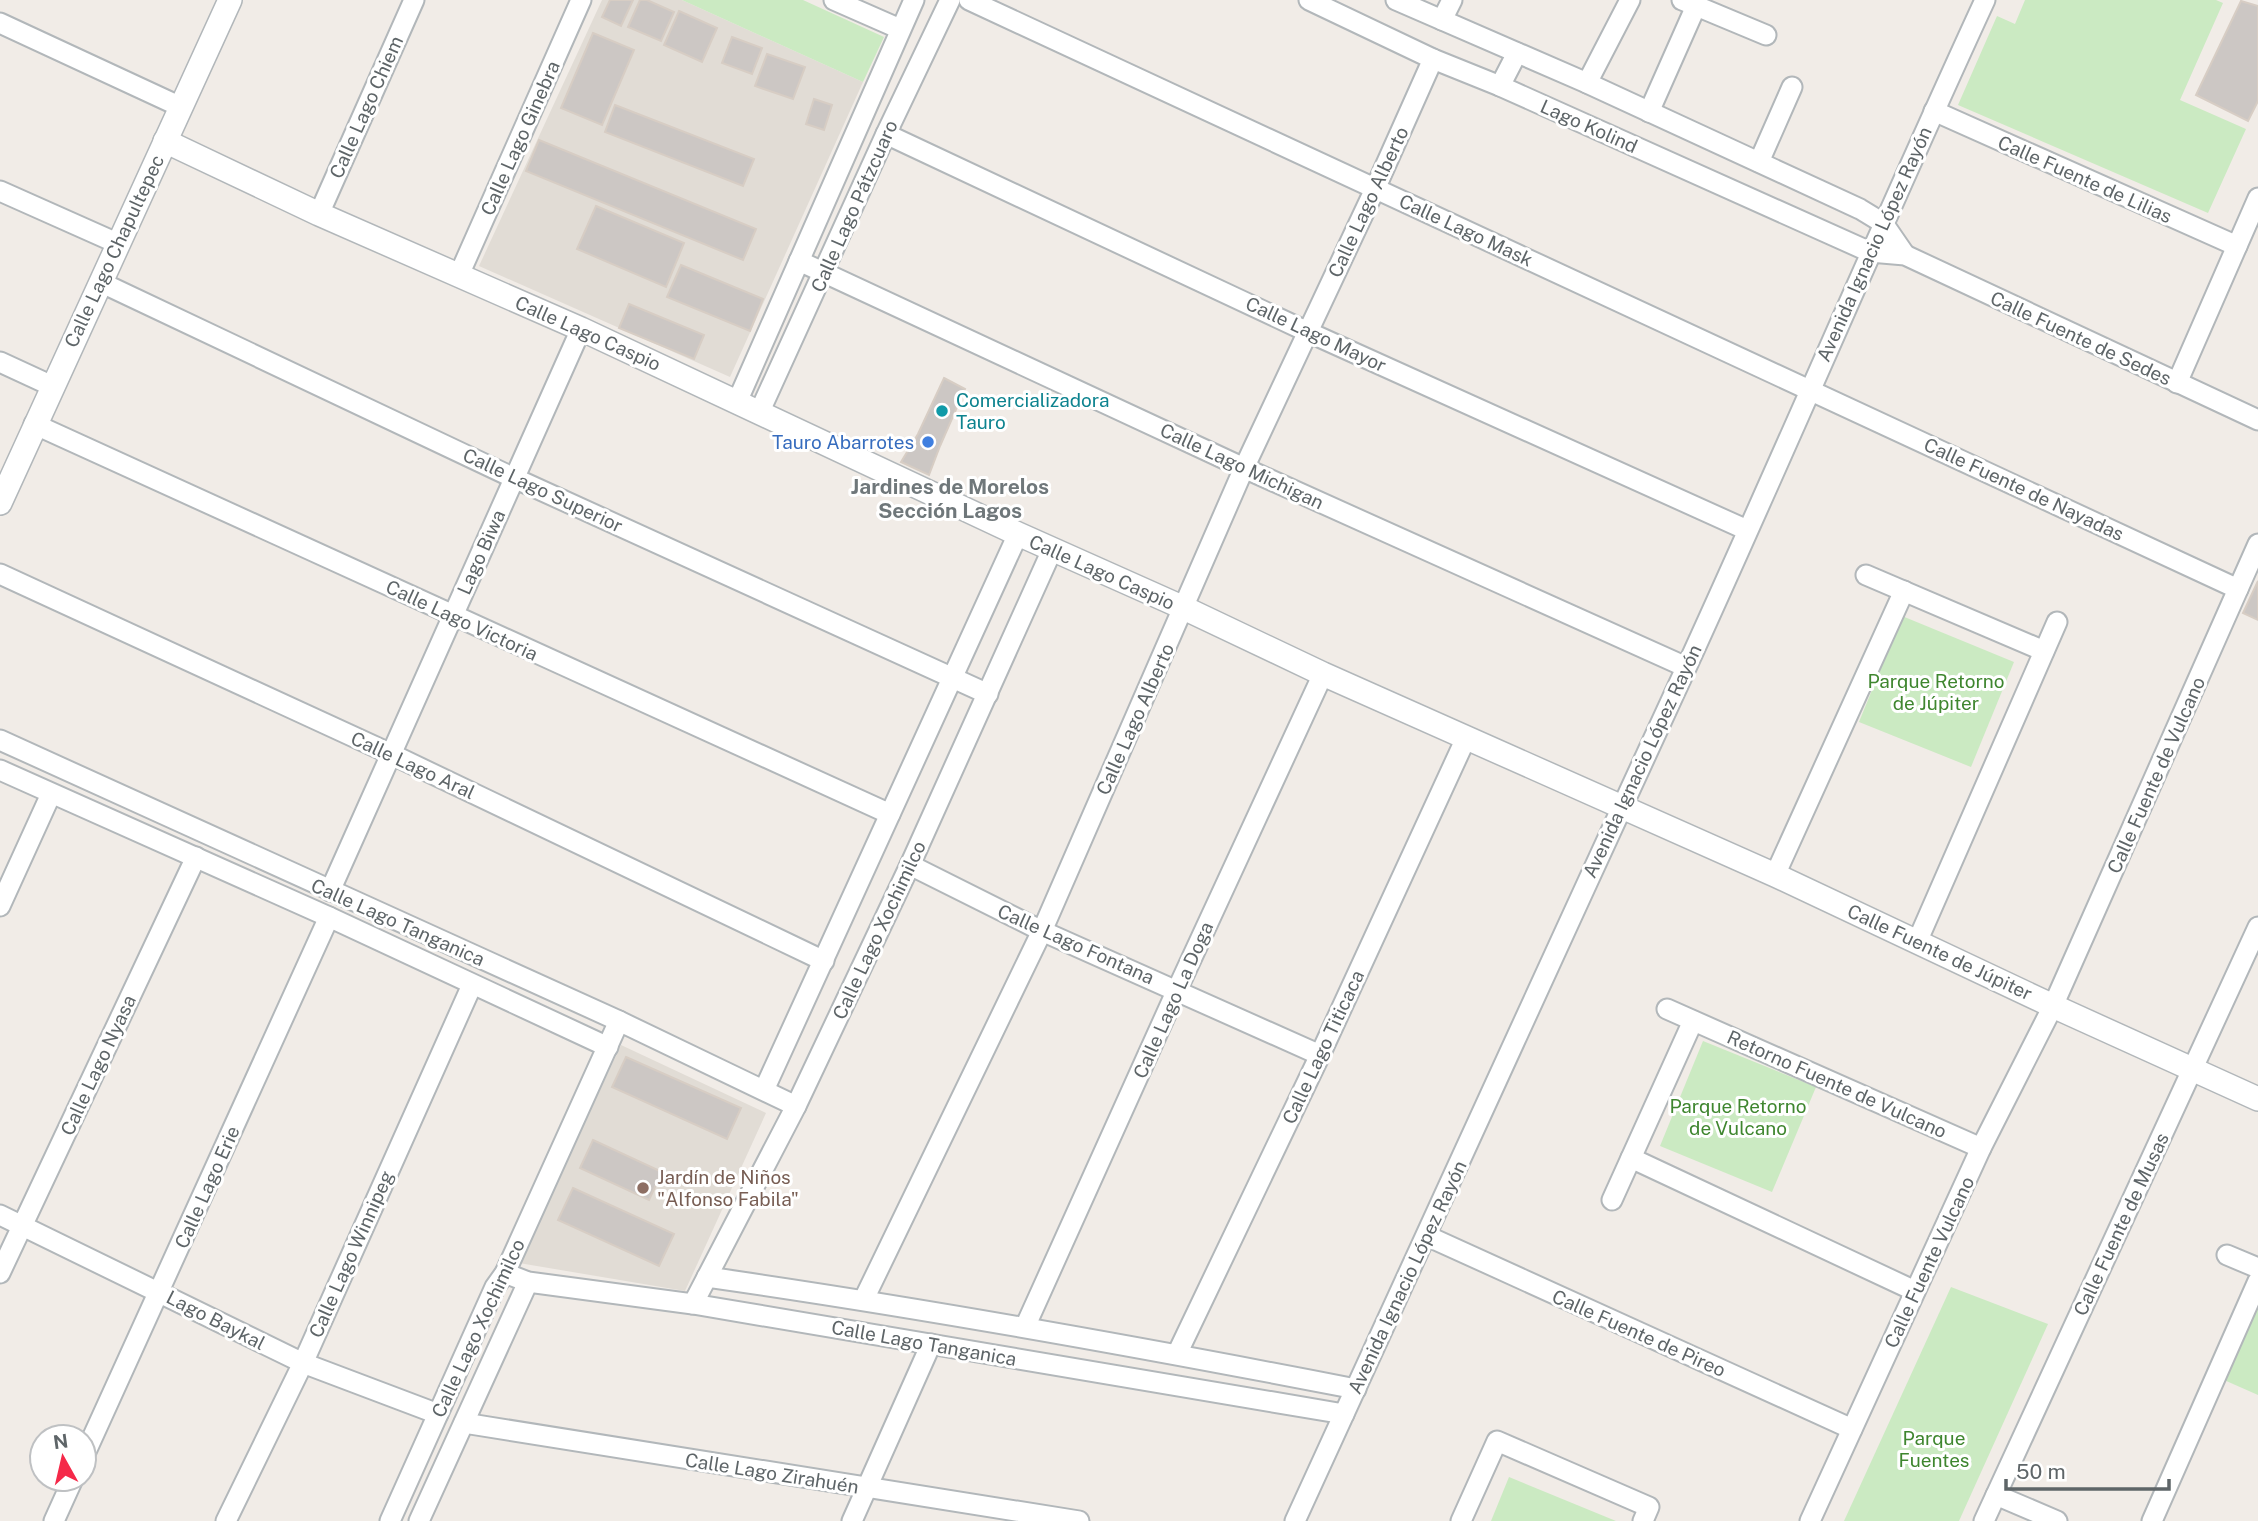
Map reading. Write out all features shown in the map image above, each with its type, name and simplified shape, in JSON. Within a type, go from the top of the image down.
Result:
[{"type":"street","name":"Calle Lago Chapultepec","points":[[0,503],[230,0]]},
{"type":"street","name":"Calle Lago Chiem","points":[[319,214],[414,0]]},
{"type":"street","name":"Calle Lago Ginebra","points":[[459,275],[581,0]]},
{"type":"street","points":[[834,0],[900,29]]},
{"type":"street","name":"Calle Lago Pátzcuaro","points":[[737,402],[914,0]]},
{"type":"street","name":"Calle Lago Pátzcuaro","points":[[759,413],[950,0]]},
{"type":"street","name":"Calle Lago Mask","points":[[969,0],[1810,389]]},
{"type":"street","name":"Lago Kolind","points":[[1308,0],[1433,59],[1500,86],[1870,251]]},
{"type":"street","name":"Lago Kolind","points":[[1396,0],[1649,111],[1860,209],[1883,223]]},
{"type":"street","points":[[1442,20],[1452,0]]},
{"type":"street","points":[[1587,83],[1630,0]]},
{"type":"street","name":"Avenida Ignacio López Rayón","points":[[1295,1521],[1427,1236],[1620,806],[1686,667],[1870,251],[1985,0]]},
{"type":"street","points":[[1649,111],[1689,3],[1766,35]]},
{"type":"street","points":[[0,23],[181,107]]},
{"type":"street","points":[[1500,86],[1517,52]]},
{"type":"street","name":"Calle Lago Alberto","points":[[864,1299],[1042,931],[1244,468],[1433,59]]},
{"type":"street","points":[[1759,162],[1792,87]]},
{"type":"street","name":"Calle Fuente de Lilias","points":[[1934,111],[2237,246]]},
{"type":"street","name":"Calle Lago Mayor","points":[[886,134],[1308,332],[1747,530]]},
{"type":"street","name":"Calle Lago Caspio","points":[[165,141],[319,214],[581,329],[1323,674],[1620,806]]},
{"type":"street","points":[[831,188],[857,199]]},
{"type":"street","points":[[0,191],[119,244]]},
{"type":"street","points":[[2177,383],[2258,198]]},
{"type":"street","points":[[1883,223],[1905,255]]},
{"type":"street","name":"Calle Fuente de Sedes","points":[[1870,251],[1905,255],[2258,420]]},
{"type":"street","name":"Calle Lago Michigan","points":[[799,261],[1244,468],[1686,667]]},
{"type":"street","name":"Calle Lago Superior","points":[[100,282],[514,478],[988,694]]},
{"type":"street","name":"Lago Biwa","points":[[330,891],[581,329]]},
{"type":"street","points":[[0,362],[52,386]]},
{"type":"street","name":"Calle Fuente de Nayadas","points":[[1810,389],[2238,589]]},
{"type":"street","name":"Calle Lago Victoria","points":[[34,424],[890,814]]},
{"type":"street","name":"Calle Lago Xochimilco","points":[[764,1090],[1018,534]]},
{"type":"street","name":"Calle Fuente de Vulcano","points":[[2053,1006],[2258,544]]},
{"type":"street","name":"Calle Lago Xochimilco","points":[[693,1304],[796,1106],[910,866],[1052,550]]},
{"type":"street","name":"Calle Lago Aral","points":[[0,574],[391,754],[824,961]]},
{"type":"street","points":[[1866,575],[2044,651]]},
{"type":"street","points":[[1775,874],[1904,591]]},
{"type":"street","points":[[1917,942],[2057,622]]},
{"type":"street","name":"Calle Lago La Doga","points":[[1026,1327],[1323,674]]},
{"type":"street","name":"Calle Lago Titicaca","points":[[1177,1354],[1320,1055],[1466,738]]},
{"type":"street","name":"Calle Lago Tanganica","points":[[0,740],[620,1021],[796,1106]]},
{"type":"street","name":"Calle Lago Tanganica","points":[[0,770],[329,917],[608,1047]]},
{"type":"street","points":[[0,906],[51,794]]},
{"type":"street","name":"Calle Fuente de Júpiter","points":[[1620,806],[1775,874],[2053,1006],[2258,1099]]},
{"type":"street","name":"Calle Lago Nyasa","points":[[0,1273],[196,857]]},
{"type":"street","name":"Calle Lago Fontana","points":[[910,866],[1042,931],[1320,1055]]},
{"type":"street","name":"Calle Lago Erie","points":[[98,1425],[329,917]]},
{"type":"street","name":"Calle Fuente de Musas","points":[[1984,1521],[2257,931]]},
{"type":"street","name":"Calle Lago Winnipeg","points":[[226,1521],[303,1363],[471,985]]},
{"type":"street","name":"Calle Fuente Vulcano","points":[[1810,1521],[1981,1148],[2053,1006]]},
{"type":"street","name":"Retorno Fuente de Vulcano","points":[[1667,1009],[1981,1148]]},
{"type":"street","points":[[1612,1200],[1693,1020]]},
{"type":"street","name":"Calle Lago Xochimilco","points":[[390,1521],[495,1287],[505,1273],[620,1021]]},
{"type":"street","points":[[1631,1158],[1915,1291]]},
{"type":"street","name":"Lago Baykal","points":[[0,1215],[303,1363],[438,1414]]},
{"type":"street","name":"Calle Fuente de Pireo","points":[[1427,1236],[1852,1429]]},
{"type":"street","points":[[2227,1255],[2258,1268]]},
{"type":"street","name":"Calle Lago Tanganica","points":[[505,1273],[528,1282],[693,1304],[1344,1414]]},
{"type":"street","name":"Calle Lago Tanganica","points":[[707,1277],[864,1299],[1177,1354],[1356,1389]]},
{"type":"street","points":[[2152,1521],[2258,1281]]},
{"type":"street","name":"Calle Lago Xochimilco","points":[[419,1521],[528,1282]]},
{"type":"street","points":[[1054,1365],[1064,1334]]},
{"type":"street","points":[[852,1521],[931,1344]]},
{"type":"street","name":"Calle Lago Zirahuén","points":[[464,1423],[1079,1521]]},
{"type":"street","points":[[1461,1521],[1497,1441],[1649,1507],[1643,1521]]},
{"type":"street","points":[[54,1521],[67,1493]]},
{"type":"street","points":[[1996,1495],[2057,1521]]},
{"type":"shaded area","points":[[602,0],[682,0],[863,82],[730,377],[479,266]]},
{"type":"shaded area","name":"Jardín de Niños \"Alfonso Fabila\"","points":[[621,1045],[766,1113],[685,1291],[519,1263]]},
{"type":"green space","points":[[682,0],[803,0],[884,37],[863,82]]},
{"type":"green space","points":[[2025,0],[2216,0],[2223,3],[2180,100],[2246,129],[2208,213],[1958,105],[1997,16],[2015,24]]},
{"type":"green space","name":"Parque Retorno de Júpiter","points":[[1902,616],[2014,662],[1971,767],[1859,722]]},
{"type":"green space","name":"Parque Retorno de Vulcano","points":[[1703,1041],[1816,1087],[1772,1192],[1660,1146]]},
{"type":"green space","name":"Parque Fuentes","points":[[1951,1287],[2048,1324],[1959,1521],[1844,1521]]},
{"type":"green space","points":[[2258,1303],[2258,1395],[2224,1380]]},
{"type":"green space","points":[[1509,1477],[1616,1521],[1491,1521]]},
{"type":"building","points":[[610,0],[633,0],[621,26],[602,17]]},
{"type":"building","points":[[640,0],[647,0],[674,12],[661,41],[628,27]]},
{"type":"building","points":[[2241,1],[2258,6],[2258,101],[2248,121],[2196,95]]},
{"type":"building","points":[[679,11],[717,28],[702,62],[664,45]]},
{"type":"building","points":[[593,33],[634,50],[602,125],[561,108]]},
{"type":"building","points":[[732,37],[762,48],[752,74],[722,63]]},
{"type":"building","points":[[767,54],[805,67],[793,99],[755,86]]},
{"type":"building","points":[[814,99],[832,105],[824,130],[806,124]]},
{"type":"building","points":[[615,105],[754,159],[743,186],[605,132]]},
{"type":"building","points":[[539,140],[756,229],[743,260],[526,171]]},
{"type":"building","points":[[596,206],[684,243],[666,287],[577,249]]},
{"type":"building","points":[[681,265],[763,299],[750,331],[667,297]]},
{"type":"building","points":[[629,304],[704,335],[694,359],[619,328]]},
{"type":"building","name":"Comercializadora Tauro","points":[[944,378],[965,389],[929,475],[901,462],[918,434]]},
{"type":"building","points":[[2258,581],[2258,620],[2243,613]]},
{"type":"building","points":[[626,1057],[741,1108],[727,1139],[612,1087]]},
{"type":"building","points":[[593,1140],[662,1172],[649,1200],[580,1168]]},
{"type":"building","points":[[573,1188],[674,1234],[659,1266],[558,1220]]},
{"type":"place","name":"Comercializadora Tauro","points":[[942,411]]},
{"type":"place","name":"Tauro Abarrotes","points":[[928,442]]},
{"type":"place","name":"Jardín de Niños \"Alfonso Fabila\"","points":[[643,1188]]},
{"type":"district","name":"Jardines de Morelos Sección Lagos","points":[[950,499]]}]
